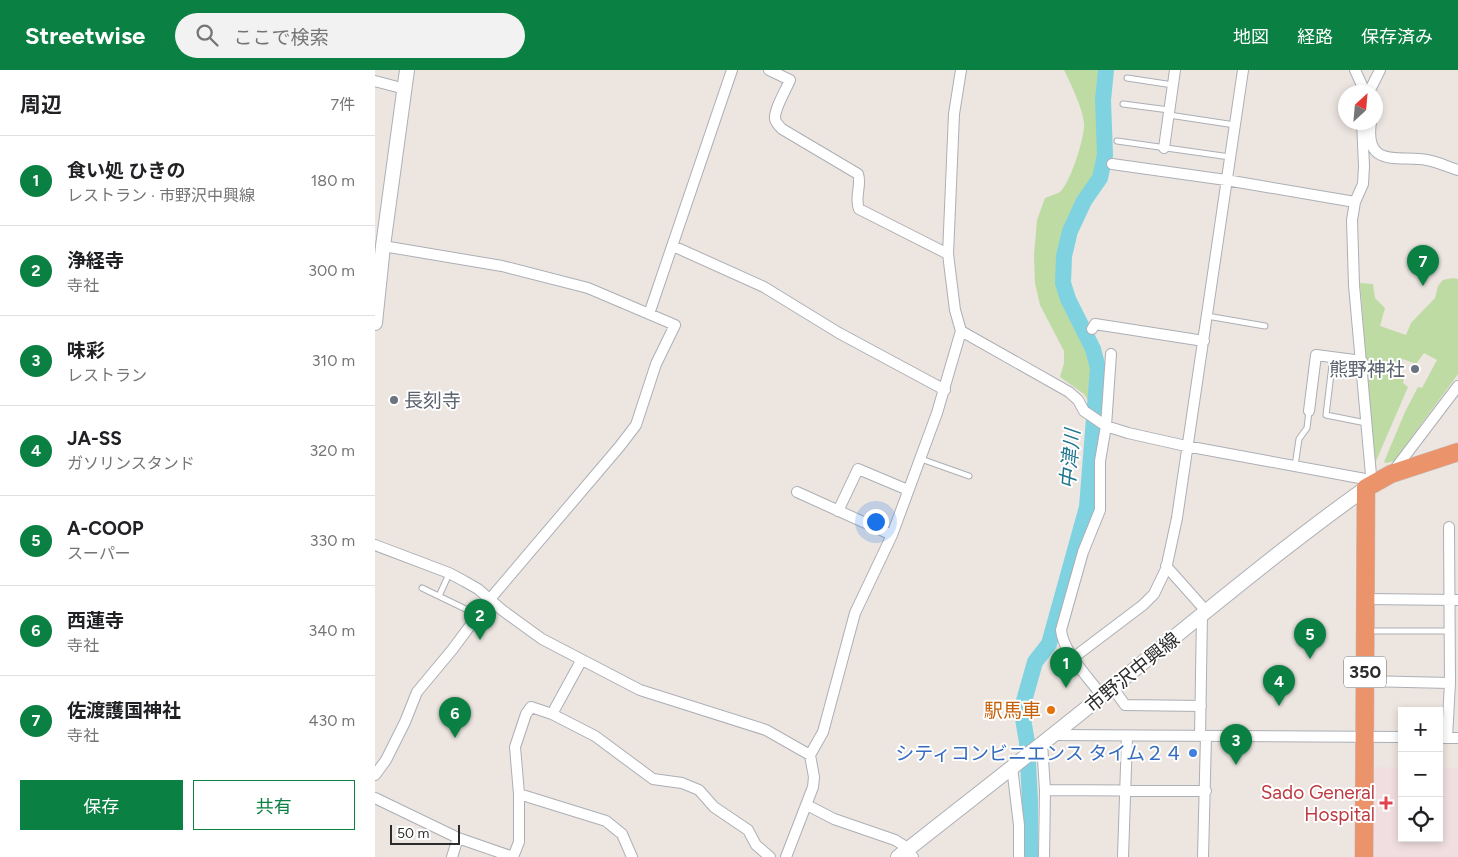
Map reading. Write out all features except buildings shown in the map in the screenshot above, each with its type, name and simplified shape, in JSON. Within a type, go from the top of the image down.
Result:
[{"type":"highway","points":[[1366,488],[1391,474],[1458,452]]},
{"type":"highway","name":"350","points":[[1364,857],[1366,488]]},
{"type":"main road","points":[[375,314],[407,70]]},
{"type":"main road","name":"市野沢中興線","points":[[906,855],[1013,765],[1327,516],[1366,488]]},
{"type":"street","points":[[649,314],[732,70]]},
{"type":"street","points":[[769,70],[790,80],[777,110],[775,117],[777,123],[782,129],[858,174],[860,186],[857,203],[859,209],[948,254]]},
{"type":"street","points":[[786,857],[813,787],[814,777],[810,755],[823,732],[855,613],[892,535],[909,490],[945,390],[961,331],[955,310],[948,254],[954,114],[961,70]]},
{"type":"street","points":[[1164,148],[1175,70]]},
{"type":"street","points":[[1073,658],[1143,605],[1157,588],[1167,566],[1177,518],[1186,446],[1204,341],[1243,70]]},
{"type":"street","points":[[1355,70],[1362,85]]},
{"type":"street","points":[[1372,85],[1380,70]]},
{"type":"street","points":[[375,81],[405,89]]},
{"type":"street","points":[[1362,130],[1363,184],[1355,202],[1352,220],[1354,285],[1371,475],[1366,488]]},
{"type":"street","points":[[1370,130],[1372,145],[1376,151],[1387,158],[1427,160],[1458,170]]},
{"type":"street","points":[[1112,164],[1226,180],[1355,202]]},
{"type":"street","points":[[375,774],[386,760],[405,722],[417,692],[452,650],[490,599],[636,425],[656,364],[675,326],[588,288],[545,276],[502,266],[383,246]]},
{"type":"street","points":[[673,246],[764,286],[839,333],[945,390]]},
{"type":"street","points":[[1092,330],[1095,324],[1204,341]]},
{"type":"street","points":[[961,331],[1069,392],[1078,400],[1084,411],[1106,426],[1127,433],[1186,446],[1365,479],[1366,488]]},
{"type":"street","points":[[1111,354],[1106,426],[1100,461],[1101,510],[1083,552],[1061,630],[1062,640],[1073,658],[1107,692],[1125,705],[1201,706]]},
{"type":"street","points":[[1309,411],[1316,354],[1361,361]]},
{"type":"street","points":[[1391,474],[1458,386]]},
{"type":"street","points":[[839,511],[858,469],[909,490]]},
{"type":"street","points":[[797,492],[892,535]]},
{"type":"street","points":[[1448,738],[1450,631],[1454,600],[1454,553],[1449,527]]},
{"type":"street","points":[[375,545],[449,573],[477,589],[541,639],[639,690],[765,730],[810,755]]},
{"type":"street","points":[[1167,566],[1204,613],[1201,706],[1205,791],[1203,857]]},
{"type":"street","points":[[1365,599],[1454,600]]},
{"type":"street","points":[[552,714],[581,661]]},
{"type":"street","points":[[1365,681],[1450,683]]},
{"type":"street","points":[[375,798],[458,838],[513,857],[519,842],[519,794],[515,747],[526,714],[531,707],[552,714],[595,736],[653,779],[682,783],[699,790],[714,807],[748,830],[756,845],[770,857]]},
{"type":"street","points":[[1044,857],[1044,742],[1127,737],[1398,737]]},
{"type":"street","points":[[1123,857],[1127,737]]},
{"type":"street","points":[[1013,765],[1019,825],[1019,857]]},
{"type":"street","points":[[1045,790],[1205,791]]},
{"type":"street","points":[[519,794],[606,821],[622,834],[632,857]]},
{"type":"street","points":[[807,805],[834,819],[895,840],[906,855]]},
{"type":"street","points":[[452,857],[458,838]]},
{"type":"lane","points":[[1127,78],[1173,85]]},
{"type":"lane","points":[[1123,104],[1235,125]]},
{"type":"lane","points":[[1117,141],[1230,157]]},
{"type":"lane","points":[[1207,316],[1265,326]]},
{"type":"lane","points":[[1333,357],[1326,415],[1367,423]]},
{"type":"lane","points":[[1295,466],[1299,439],[1307,428],[1309,411]]},
{"type":"lane","points":[[920,459],[969,476]]},
{"type":"lane","points":[[439,596],[449,573]]},
{"type":"lane","points":[[422,588],[478,615]]},
{"type":"lane","points":[[1365,631],[1450,631]]},
{"type":"shaded area","name":"Sado General Hospital","points":[[1370,767],[1398,768],[1398,842],[1443,842],[1443,768],[1458,768],[1458,857],[1371,857]]},
{"type":"green space","points":[[1064,70],[1103,70],[1099,81],[1098,112],[1101,154],[1097,172],[1082,193],[1066,225],[1058,259],[1060,295],[1090,353],[1095,369],[1091,405],[1084,394],[1060,377],[1064,363],[1064,351],[1040,305],[1035,283],[1034,255],[1037,220],[1045,198],[1060,192],[1068,180],[1076,160],[1084,130],[1082,112]]},
{"type":"green space","points":[[1458,279],[1458,374],[1394,461],[1387,463],[1384,462],[1405,412],[1418,387],[1422,388],[1437,360],[1424,353],[1416,364],[1403,359],[1396,374],[1404,378],[1403,383],[1408,387],[1376,461],[1360,283],[1373,284],[1375,298],[1385,308],[1380,326],[1406,335],[1411,323],[1435,298],[1438,286],[1443,280]]},
{"type":"waterway","name":"中津川","points":[[1030,857],[1030,801],[1027,742],[1023,719],[1024,701],[1035,662],[1049,644],[1087,507],[1098,368],[1093,349],[1068,299],[1063,283],[1064,256],[1070,231],[1084,201],[1100,178],[1105,155],[1103,100],[1106,70]]},
{"type":"place","name":"佐渡護国神社","points":[[1423,286]]},
{"type":"place","name":"熊野神社","points":[[1415,369]]},
{"type":"place","name":"長刻寺","points":[[394,400]]},
{"type":"place","name":"浄経寺","points":[[480,640]]},
{"type":"place","name":"A-COOP","points":[[1310,659]]},
{"type":"place","name":"食い処 ひきの","points":[[1066,688]]},
{"type":"place","name":"JA-SS","points":[[1279,706]]},
{"type":"place","name":"駅馬車","points":[[1051,710]]},
{"type":"place","name":"西蓮寺","points":[[455,738]]},
{"type":"place","name":"シティコンビニエンス タイム２４","points":[[1193,753]]},
{"type":"place","name":"味彩","points":[[1236,765]]},
{"type":"place","name":"Sado General Hospital","points":[[1386,803]]}]
